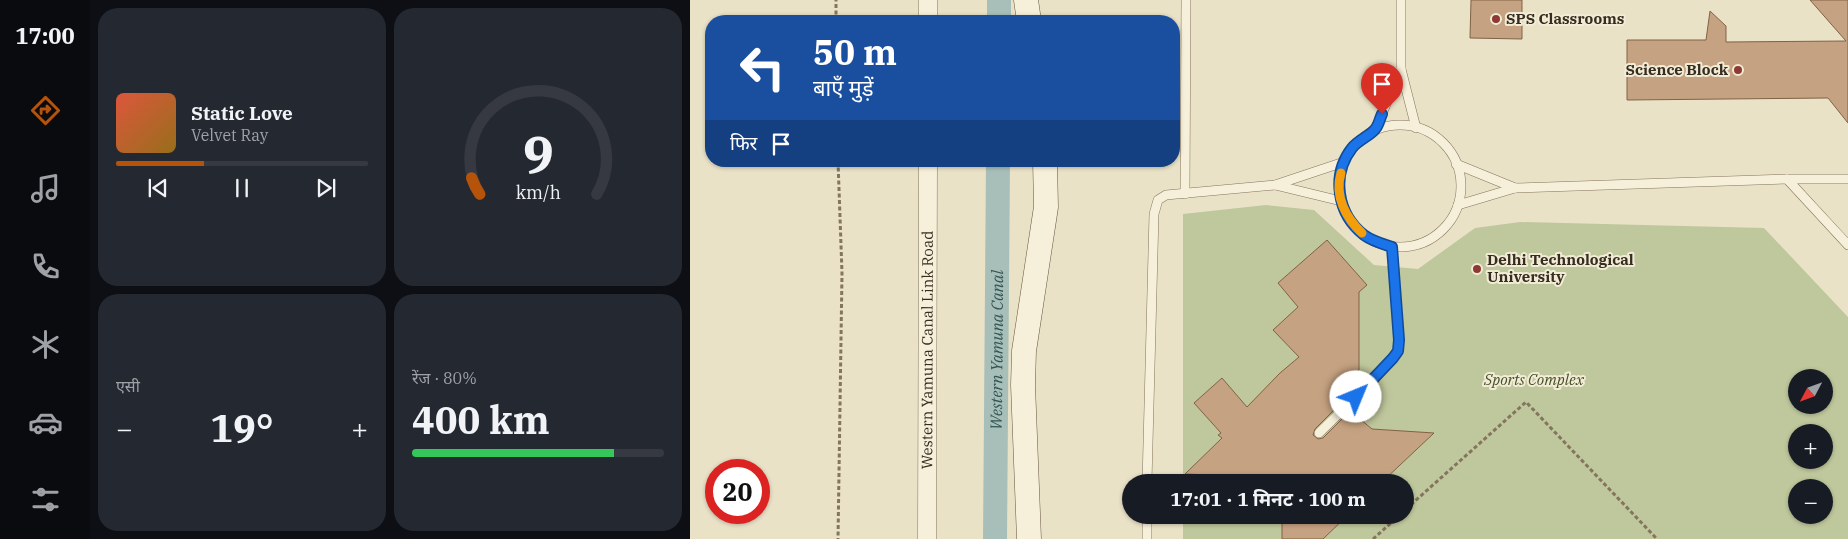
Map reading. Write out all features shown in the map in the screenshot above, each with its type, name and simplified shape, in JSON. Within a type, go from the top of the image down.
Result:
[{"type":"street","points":[[928,0],[928,15]]},
{"type":"street","points":[[1026,0],[1028,15]]},
{"type":"street","name":"Western Yamuna Canal Link Road","points":[[927,539],[928,167]]},
{"type":"street","points":[[1029,539],[1024,351],[1046,207],[1045,167]]},
{"type":"lane","points":[[1185,194],[1186,0]]},
{"type":"lane","points":[[1401,0],[1401,69],[1416,128]]},
{"type":"lane","points":[[1376,130],[1401,69]]},
{"type":"lane","points":[[1400,125],[1416,128],[1428,132],[1442,142],[1452,155],[1461,186],[1458,205],[1452,218],[1441,231],[1428,240],[1412,246],[1392,247],[1380,243],[1365,236],[1353,224],[1341,201],[1340,178],[1344,162],[1352,147],[1376,130],[1400,125]]},
{"type":"lane","points":[[1147,474],[1154,214],[1158,200],[1166,195],[1275,185],[1344,162]]},
{"type":"lane","points":[[1456,164],[1515,188]]},
{"type":"lane","points":[[1458,205],[1515,188],[1787,179],[1848,179]]},
{"type":"lane","points":[[1787,179],[1848,245]]},
{"type":"lane","points":[[1275,185],[1341,201]]},
{"type":"lane","points":[[1318,433],[1368,385],[1398,351],[1399,340],[1392,247]]},
{"type":"lane","points":[[1147,524],[1147,539]]},
{"type":"path","points":[[836,0],[836,15]]},
{"type":"path","points":[[838,167],[842,273],[838,539]]},
{"type":"path","points":[[1414,502],[1526,402],[1657,539]]},
{"type":"path","points":[[1373,539],[1390,524]]},
{"type":"green space","name":"Sports Complex","points":[[1266,205],[1314,210],[1374,265],[1418,269],[1475,228],[1520,222],[1764,228],[1848,317],[1848,539],[1183,539],[1183,524],[1414,524],[1414,474],[1183,474],[1183,214]]},
{"type":"building","name":"SPS Classrooms","points":[[1471,0],[1522,0],[1522,39],[1470,38]]},
{"type":"building","name":"Science Block","points":[[1810,0],[1848,0],[1848,123],[1828,98],[1627,100],[1627,40],[1706,40],[1710,11],[1726,26],[1726,42],[1846,41]]},
{"type":"building","points":[[1327,240],[1367,285],[1359,292],[1359,370],[1332,392],[1341,403],[1315,429],[1313,435],[1318,439],[1323,438],[1349,412],[1357,422],[1360,419],[1372,429],[1434,433],[1390,474],[1185,474],[1222,438],[1218,435],[1221,433],[1194,403],[1222,378],[1247,407],[1280,373],[1299,357],[1273,330],[1298,307],[1278,283]]},
{"type":"building","points":[[1282,524],[1339,524],[1323,539],[1282,539]]},
{"type":"waterway","name":"Western Yamuna Canal","points":[[999,0],[999,15]]},
{"type":"waterway","name":"Western Yamuna Canal","points":[[995,539],[998,167]]},
{"type":"slow traffic","points":[[1341,173],[1340,194],[1344,210],[1353,224],[1362,233]]},
{"type":"place","name":"SPS Classrooms","points":[[1496,19]]},
{"type":"place","name":"Science Block","points":[[1738,70]]},
{"type":"place","name":"Delhi Technological University","points":[[1477,269]]},
{"type":"route","points":[[1356,397],[1398,351],[1399,340],[1392,247],[1365,236],[1353,224],[1344,210],[1340,194],[1340,178],[1344,162],[1352,147],[1376,130],[1382,114]]}]
